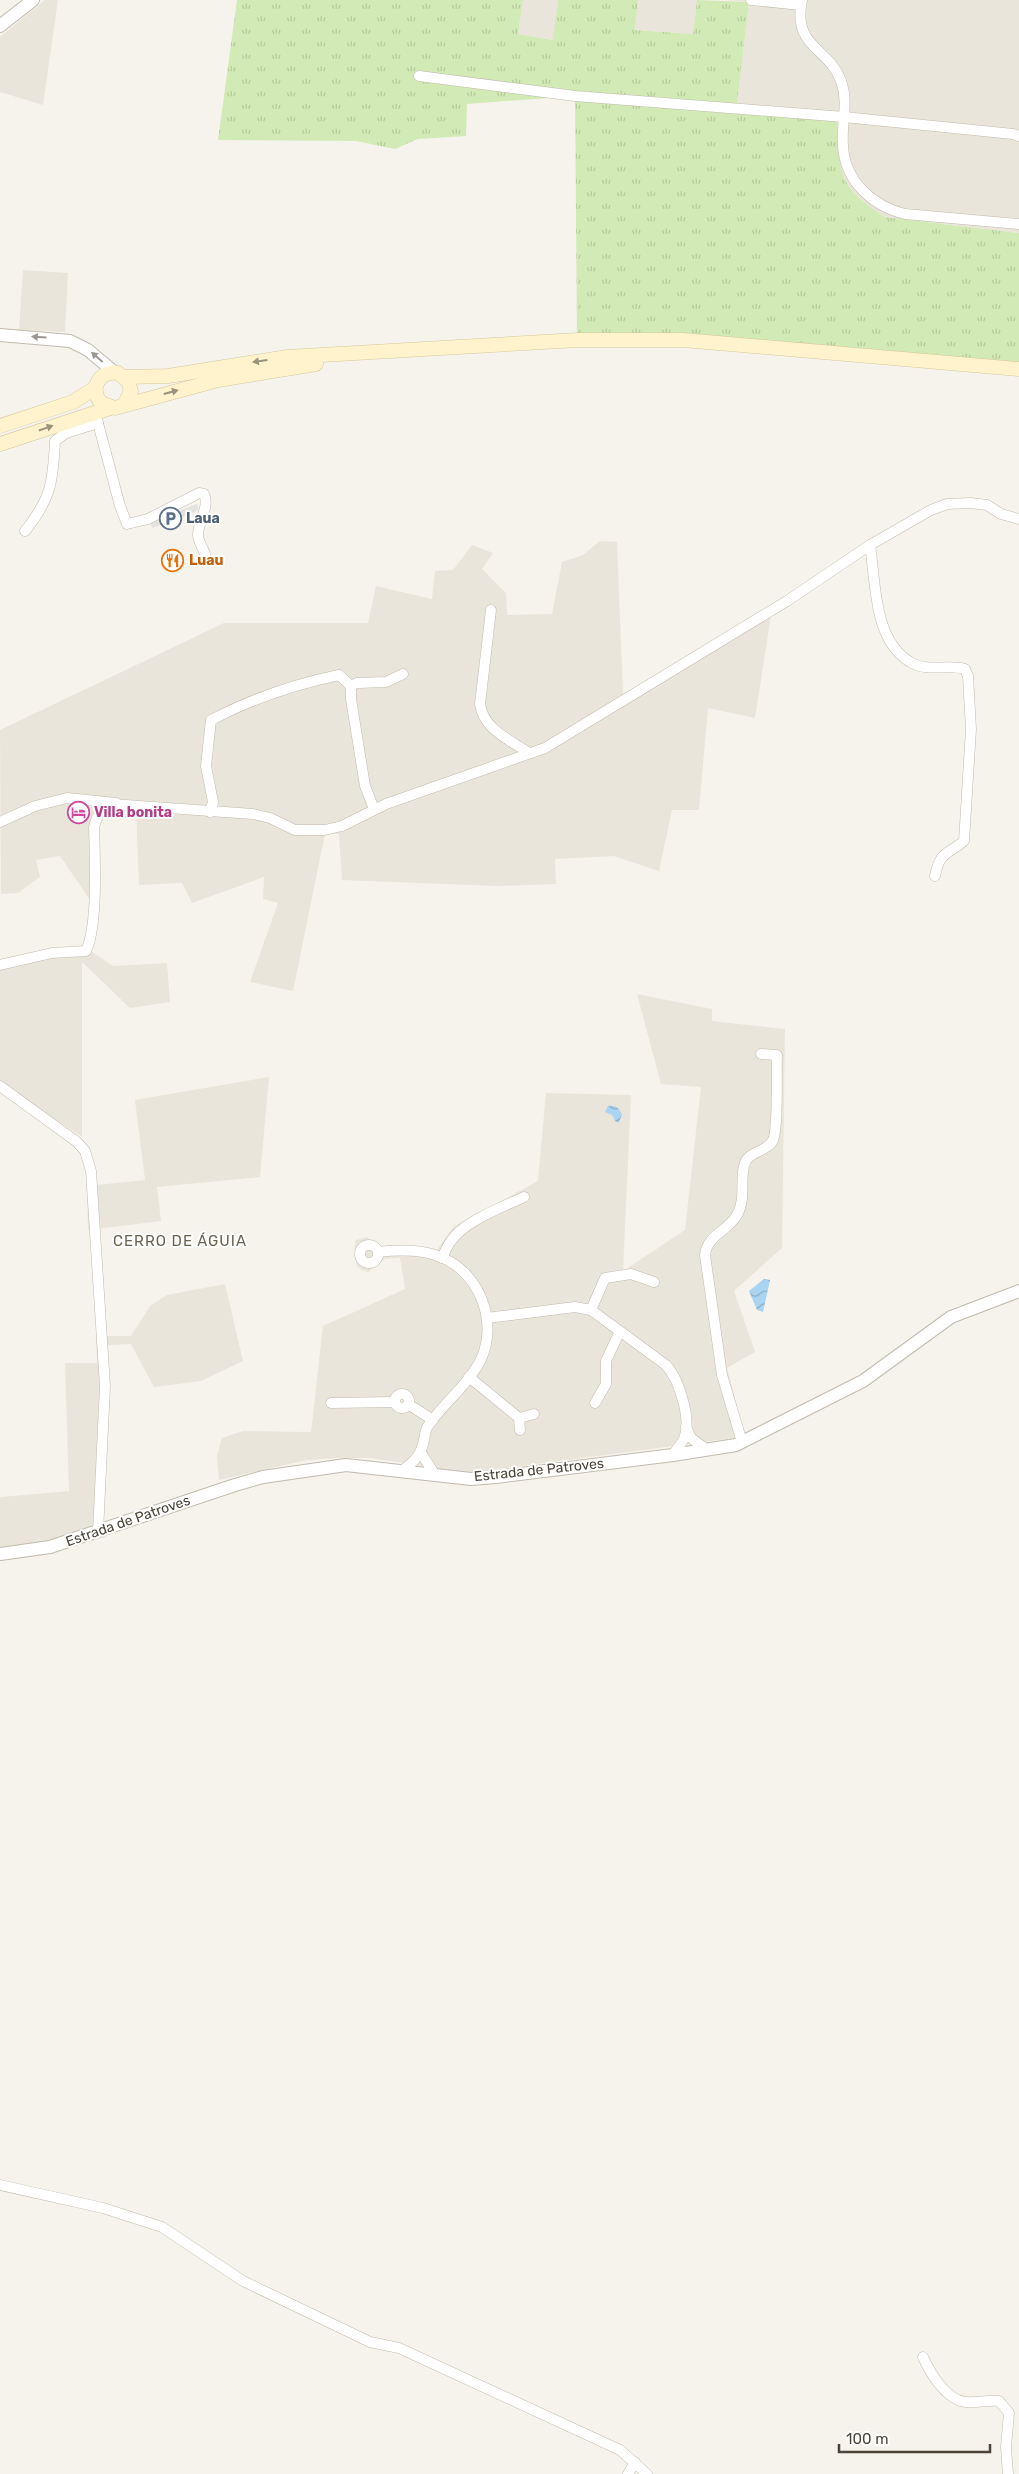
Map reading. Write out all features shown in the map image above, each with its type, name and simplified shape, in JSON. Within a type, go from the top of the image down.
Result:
[{"type":"main road","points":[[0,426],[74,402],[95,388],[100,378],[119,374],[168,376],[287,357],[578,340],[683,340],[1019,370]]},
{"type":"main road","points":[[95,388],[97,399],[117,406],[218,380],[290,367],[414,350]]},
{"type":"main road","points":[[0,444],[97,418],[117,406],[131,391],[119,374]]},
{"type":"street","points":[[0,26],[33,0]]},
{"type":"street","points":[[750,0],[801,2],[800,23],[810,45],[833,66],[841,80],[846,106],[842,146],[846,162],[853,178],[873,201],[888,210],[905,214],[1019,224]]},
{"type":"street","points":[[420,76],[575,96],[844,117],[1019,136]]},
{"type":"street","points":[[0,336],[47,338],[78,344],[119,374]]},
{"type":"street","points":[[25,532],[42,511],[48,495],[54,471],[55,441],[66,433],[97,418],[120,506],[127,524],[148,519],[199,493],[204,494],[205,507],[199,524],[198,537],[206,554]]},
{"type":"street","points":[[0,822],[35,806],[67,798],[96,799],[210,812],[253,814],[270,818],[295,830],[342,826],[374,810],[545,748],[778,606],[870,545],[931,510],[947,504],[987,505],[1001,514],[1019,519]]},
{"type":"street","points":[[870,545],[881,621],[886,636],[895,648],[912,664],[923,666],[957,666],[966,669],[968,676],[971,729],[964,841],[943,854],[938,861],[935,876]]},
{"type":"street","points":[[491,610],[480,704],[481,716],[490,727],[529,753]]},
{"type":"street","points":[[351,686],[358,682],[386,682],[403,674]]},
{"type":"street","points":[[210,812],[213,802],[206,766],[212,720],[262,698],[312,680],[339,675],[351,686],[351,699],[365,786],[374,810]]},
{"type":"street","points":[[0,965],[52,953],[86,951],[90,943],[93,898],[96,799]]},
{"type":"street","points":[[94,827],[96,817],[102,809],[110,804],[119,803]]},
{"type":"street","points":[[742,1442],[722,1376],[705,1255],[706,1248],[714,1236],[724,1230],[737,1216],[741,1206],[743,1166],[746,1159],[766,1148],[774,1138],[777,1055],[760,1054]]},
{"type":"street","points":[[0,1086],[77,1142],[85,1151],[91,1171],[105,1386],[98,1532]]},
{"type":"street","points":[[442,1258],[459,1232],[487,1215],[524,1197]]},
{"type":"street","points":[[378,1252],[408,1251],[442,1258],[459,1268],[470,1279],[478,1292],[486,1318],[486,1340],[482,1357],[469,1377],[426,1427],[421,1453],[416,1460],[403,1470]]},
{"type":"street","points":[[591,1310],[606,1278],[631,1274],[654,1282]]},
{"type":"street","name":"Estrada de Patroves","points":[[0,1554],[50,1547],[263,1477],[346,1465],[471,1479],[673,1455],[742,1442],[864,1380],[951,1317],[1019,1291]]},
{"type":"street","points":[[486,1318],[575,1307],[591,1310],[674,1374],[682,1398],[686,1426],[691,1438],[707,1450]]},
{"type":"street","points":[[595,1403],[606,1384],[606,1361],[620,1331]]},
{"type":"street","points":[[469,1377],[520,1418]]},
{"type":"street","points":[[331,1403],[394,1402],[397,1396],[403,1394],[408,1398],[408,1404],[433,1420]]},
{"type":"street","points":[[520,1418],[534,1414]]},
{"type":"street","points":[[520,1418],[520,1430]]},
{"type":"street","points":[[673,1455],[684,1438],[686,1426]]},
{"type":"street","points":[[421,1453],[435,1475]]},
{"type":"street","points":[[0,2184],[103,2208],[162,2227],[244,2281],[370,2342],[399,2348],[620,2450],[647,2474]]},
{"type":"street","points":[[923,2357],[928,2367],[950,2395],[965,2402],[999,2401],[1009,2413],[1006,2447],[1008,2474]]},
{"type":"street","points":[[1008,2420],[1019,2414]]},
{"type":"street","points":[[628,2474],[635,2462]]},
{"type":"shaded area","points":[[45,0],[58,0],[43,105],[0,92],[0,37]]},
{"type":"shaded area","points":[[523,0],[558,0],[554,40],[518,34]]},
{"type":"shaded area","points":[[638,0],[697,0],[693,34],[635,30]]},
{"type":"shaded area","points":[[724,0],[1019,0],[1019,233],[885,217],[866,205],[845,184],[839,162],[837,121],[736,112],[749,2]]},
{"type":"shaded area","points":[[23,270],[68,273],[65,332],[19,330]]},
{"type":"shaded area","name":"Laua","points":[[197,504],[199,509],[191,514],[152,528],[150,522]]},
{"type":"shaded area","points":[[600,541],[617,542],[623,694],[772,609],[755,718],[708,708],[699,810],[672,810],[659,871],[614,856],[555,859],[556,884],[497,886],[342,880],[339,834],[325,834],[293,991],[250,982],[278,903],[263,899],[264,877],[192,903],[182,883],[139,885],[136,807],[120,806],[109,810],[99,819],[97,910],[60,856],[36,860],[40,877],[18,893],[1,894],[0,730],[224,623],[368,623],[376,586],[432,599],[435,571],[453,570],[472,545],[493,553],[482,569],[506,593],[507,615],[552,614],[562,562],[583,555]]},
{"type":"shaded area","points":[[85,947],[113,966],[167,963],[170,1002],[130,1008],[82,962],[82,1137],[0,1082],[0,963]]},
{"type":"shaded area","points":[[637,994],[712,1009],[712,1021],[785,1029],[782,1248],[734,1291],[755,1352],[727,1368],[744,1433],[734,1438],[469,1473],[370,1458],[334,1458],[307,1460],[219,1480],[217,1456],[222,1438],[243,1431],[311,1432],[323,1326],[405,1289],[400,1258],[384,1259],[368,1272],[357,1267],[354,1247],[356,1240],[367,1237],[375,1245],[437,1250],[453,1227],[538,1181],[546,1093],[631,1095],[623,1271],[685,1230],[701,1087],[661,1084]]},
{"type":"shaded area","points":[[269,1077],[260,1177],[157,1187],[161,1221],[88,1230],[87,1186],[145,1180],[135,1100]]},
{"type":"shaded area","points":[[225,1284],[243,1361],[201,1381],[154,1387],[131,1344],[108,1345],[104,1521],[106,1537],[44,1555],[0,1561],[0,1497],[69,1491],[65,1363],[97,1363],[96,1336],[131,1336],[150,1306],[167,1295]]},
{"type":"green space","points":[[237,0],[523,0],[518,34],[553,40],[558,0],[638,0],[635,30],[693,34],[697,0],[749,2],[736,112],[837,121],[839,154],[844,178],[858,197],[885,217],[1019,233],[1019,363],[577,336],[575,96],[467,104],[466,136],[418,139],[395,149],[356,141],[218,140]]},
{"type":"water","points":[[608,1106],[613,1106],[620,1110],[622,1115],[619,1122],[616,1122],[612,1115],[605,1112]]},
{"type":"water","points":[[764,1279],[770,1280],[763,1312],[757,1310],[749,1291]]},
{"type":"place","name":"Laua","points":[[170,518]]},
{"type":"place","name":"Luau","points":[[173,560]]},
{"type":"place","name":"Villa bonita","points":[[78,812]]},
{"type":"district","name":"CERRO DE ÁGUIA","points":[[180,1241]]}]
